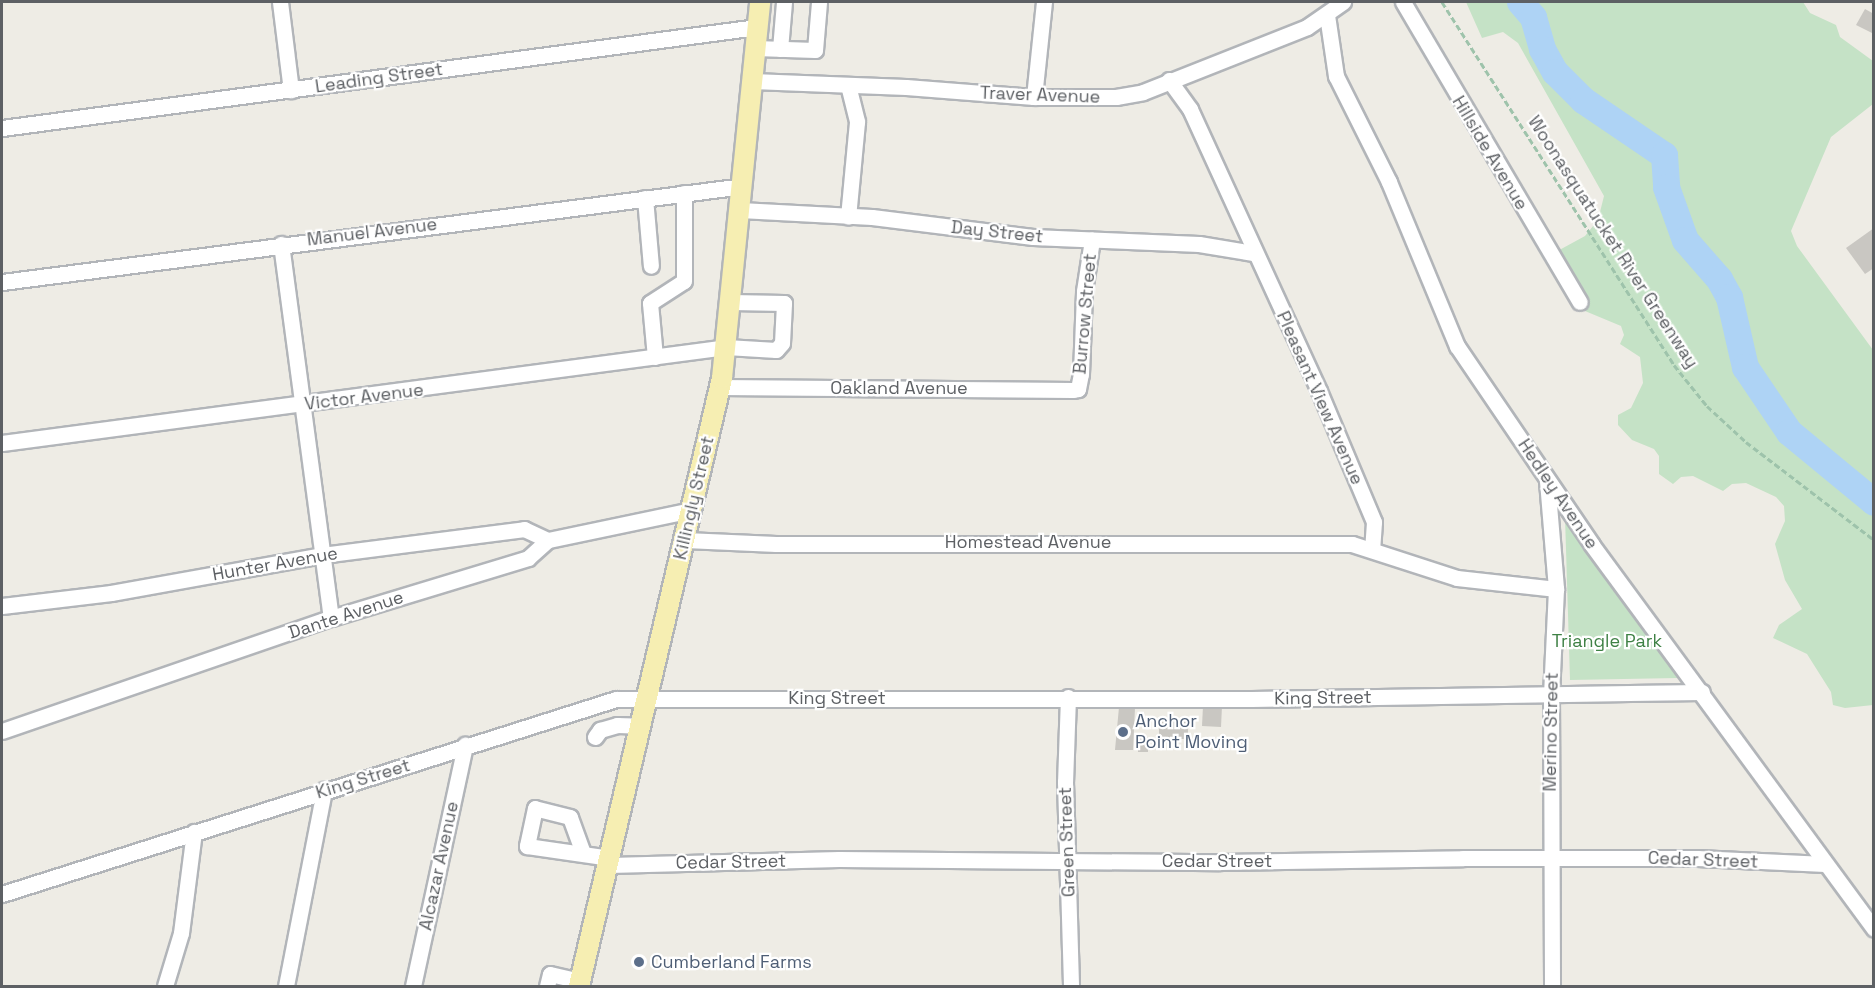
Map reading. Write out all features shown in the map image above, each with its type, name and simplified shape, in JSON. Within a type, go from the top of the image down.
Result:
[{"type":"main road","name":"Killingly Street","points":[[580,984],[719,387],[731,302],[760,2]]},
{"type":"street","points":[[280,2],[291,90]]},
{"type":"street","points":[[780,49],[784,2]]},
{"type":"street","points":[[755,48],[814,50],[819,2]]},
{"type":"street","points":[[1034,97],[1044,2]]},
{"type":"street","name":"Traver Avenue","points":[[752,81],[1034,97],[1116,97],[1143,92],[1307,27],[1343,2]]},
{"type":"street","name":"Hillside Avenue","points":[[1403,2],[1580,302]]},
{"type":"street","name":"Hedley Avenue","points":[[1327,15],[1336,76],[1389,182],[1457,346],[1546,478],[1825,864],[1874,928]]},
{"type":"street","name":"Leading Street","points":[[2,128],[757,27]]},
{"type":"street","name":"Pleasant View Avenue","points":[[1169,80],[1190,110],[1253,253],[1319,391],[1374,522],[1372,548]]},
{"type":"street","points":[[848,85],[857,122],[849,217]]},
{"type":"street","name":"Manuel Avenue","points":[[2,282],[281,244],[743,186]]},
{"type":"street","points":[[656,357],[650,303],[684,280],[684,193]]},
{"type":"street","points":[[645,198],[651,266]]},
{"type":"street","name":"Day Street","points":[[740,210],[849,217],[1092,240],[1199,244],[1253,253]]},
{"type":"street","name":"Burrow Street","points":[[1078,389],[1084,291],[1092,240]]},
{"type":"street","points":[[281,244],[305,405],[331,618]]},
{"type":"street","name":"Victor Avenue","points":[[2,443],[305,405],[726,347],[776,350],[782,343],[784,303],[731,302]]},
{"type":"street","name":"Oakland Avenue","points":[[719,387],[1078,389]]},
{"type":"street","name":"Merino Street","points":[[1546,478],[1556,589],[1551,695],[1552,987]]},
{"type":"street","name":"Dante Avenue","points":[[2,731],[331,618],[528,558],[548,540],[691,510]]},
{"type":"street","name":"Hunter Avenue","points":[[2,606],[111,593],[322,555],[524,529],[548,540]]},
{"type":"street","name":"Homestead Avenue","points":[[685,540],[799,544],[1319,543],[1372,548]]},
{"type":"street","points":[[1372,548],[1457,578],[1556,589]]},
{"type":"street","name":"King Street","points":[[2,894],[324,790],[386,774],[465,745],[616,699],[647,697],[1551,695],[1702,692]]},
{"type":"street","name":"Green Street","points":[[1068,697],[1065,782],[1071,987]]},
{"type":"street","points":[[595,737],[600,730],[617,725],[640,726]]},
{"type":"street","name":"Alcazar Avenue","points":[[413,987],[465,745]]},
{"type":"street","points":[[286,987],[324,790]]},
{"type":"street","points":[[165,987],[180,933],[194,832]]},
{"type":"street","name":"Cedar Street","points":[[583,853],[610,862],[839,859],[1697,858],[1825,864]]},
{"type":"street","points":[[547,987],[550,974],[580,984]]},
{"type":"path","name":"Woonasquatucket River Greenway","points":[[1442,2],[1674,365],[1707,406],[1746,442],[1874,540]]},
{"type":"green space","points":[[1466,2],[1803,2],[1810,13],[1836,25],[1840,37],[1873,61],[1873,104],[1831,137],[1791,231],[1797,246],[1873,350],[1873,705],[1845,708],[1833,705],[1831,692],[1807,654],[1773,638],[1779,625],[1802,609],[1785,580],[1775,544],[1785,521],[1784,506],[1776,497],[1746,483],[1732,484],[1723,491],[1693,476],[1681,477],[1673,484],[1659,474],[1659,456],[1654,449],[1632,440],[1618,425],[1618,415],[1631,408],[1643,383],[1640,357],[1620,344],[1624,335],[1621,326],[1585,311],[1552,254],[1585,236],[1598,220],[1604,196],[1518,43],[1503,32],[1482,38]]},
{"type":"green space","name":"Triangle Park","points":[[1565,517],[1678,678],[1570,680]]},
{"type":"building","points":[[1865,9],[1874,14],[1874,34],[1856,25]]},
{"type":"building","points":[[1874,228],[1874,268],[1865,274],[1846,248]]},
{"type":"building","points":[[1203,706],[1222,706],[1221,727],[1202,726]]},
{"type":"building","points":[[1119,707],[1135,708],[1133,750],[1115,750]]},
{"type":"building","points":[[1159,720],[1188,720],[1188,739],[1159,739]]},
{"type":"building","points":[[1148,737],[1148,752],[1138,752],[1138,738]]},
{"type":"waterway","points":[[1520,2],[1533,17],[1542,49],[1555,72],[1583,100],[1664,155],[1666,187],[1685,240],[1719,279],[1729,297],[1745,367],[1789,432],[1874,502]]},
{"type":"place","name":"Anchor Point Moving","points":[[1123,732]]},
{"type":"place","name":"Cumberland Farms","points":[[639,962]]}]
